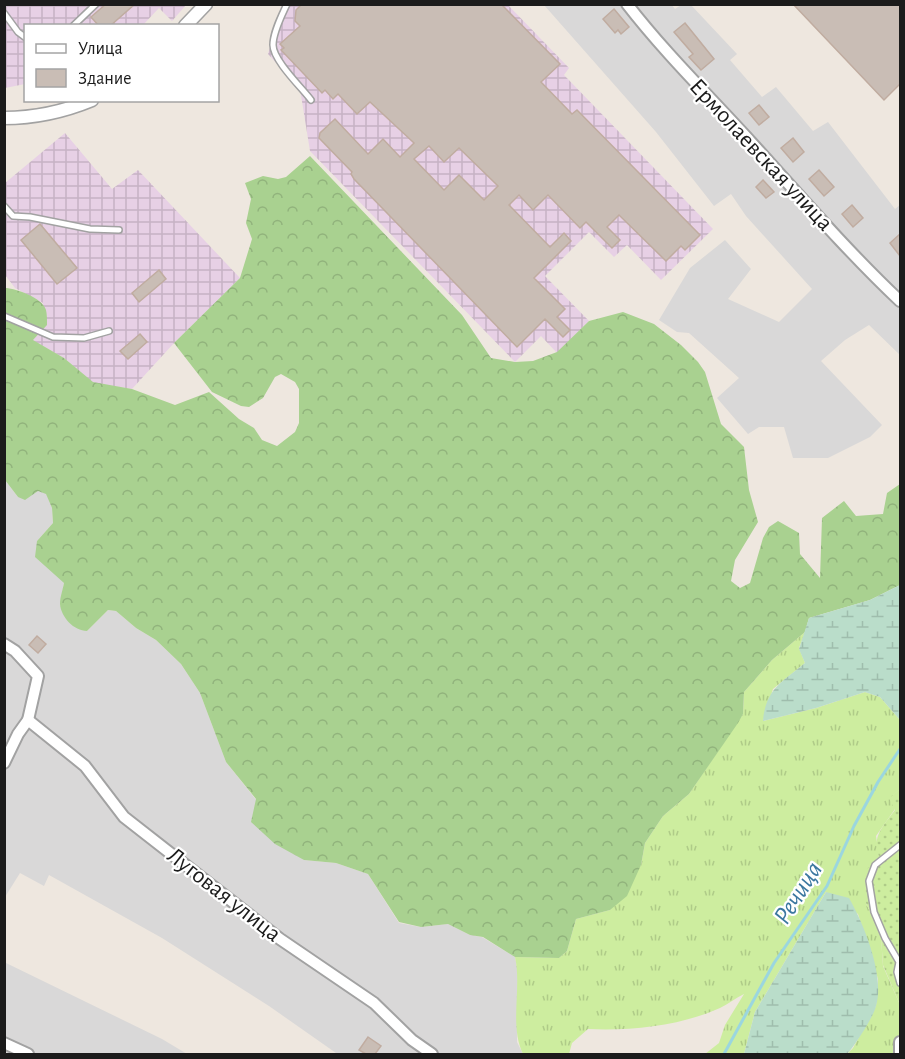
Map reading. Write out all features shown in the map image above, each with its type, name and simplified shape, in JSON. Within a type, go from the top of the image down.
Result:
[{"type":"street","points":[[187,24],[206,4]]},
{"type":"street","name":"Ермолаевская улица","points":[[627,4],[655,40],[857,260],[900,301]]},
{"type":"street","points":[[4,118],[29,118],[58,113],[87,102]]},
{"type":"street","points":[[4,644],[15,651],[38,676],[28,720],[18,734],[4,763]]},
{"type":"street","name":"Луговая улица","points":[[28,720],[85,766],[124,817],[280,939],[374,1004],[412,1040],[432,1054]]},
{"type":"street","points":[[900,1041],[900,1053]]},
{"type":"street","points":[[4,1043],[28,1054]]},
{"type":"lane","points":[[75,24],[96,4]]},
{"type":"lane","points":[[287,4],[281,16],[273,45],[276,56],[311,100]]},
{"type":"lane","points":[[4,13],[24,36]]},
{"type":"lane","points":[[4,207],[13,216],[30,217],[90,229],[119,230]]},
{"type":"lane","points":[[4,316],[53,337],[84,338],[109,331]]},
{"type":"lane","points":[[900,845],[875,865],[869,881],[874,912],[885,939],[899,963],[897,972],[900,983]]},
{"type":"shaded area","points":[[671,4],[675,9],[681,5],[691,5],[737,54],[730,60],[762,97],[776,87],[813,131],[828,122],[895,209],[900,205],[900,355],[869,325],[845,340],[821,361],[882,425],[870,437],[828,458],[793,458],[784,427],[759,427],[748,434],[717,398],[739,378],[689,333],[677,332],[659,320],[690,268],[725,240],[751,269],[728,299],[779,322],[812,289],[746,216],[731,194],[714,206],[656,132],[544,5]]},
{"type":"shaded area","points":[[5,5],[186,5],[172,21],[159,8],[144,24],[24,24],[24,84],[5,88]]},
{"type":"shaded area","points":[[283,5],[508,5],[569,68],[564,75],[713,229],[661,280],[627,245],[614,257],[589,232],[545,276],[589,321],[557,353],[541,336],[515,362],[310,151],[300,89],[268,54]]},
{"type":"shaded area","points":[[65,133],[112,189],[138,170],[240,278],[174,343],[132,389],[93,383],[64,358],[32,340],[40,333],[43,303],[15,288],[5,275],[5,183]]},
{"type":"shaded area","points":[[5,480],[18,497],[38,491],[46,493],[52,508],[53,523],[37,541],[64,583],[60,605],[87,631],[108,610],[116,611],[136,628],[156,640],[181,664],[200,693],[226,762],[304,860],[336,863],[368,874],[399,923],[421,927],[448,924],[470,935],[482,937],[515,957],[518,972],[517,1042],[523,1054],[335,1054],[269,1006],[162,938],[49,875],[44,886],[20,873],[5,897]]},
{"type":"shaded area","points":[[4,962],[162,1039],[187,1054],[5,1054]]},
{"type":"green space","points":[[310,156],[462,315],[491,358],[515,362],[533,361],[557,352],[589,321],[623,312],[654,324],[698,362],[705,372],[721,424],[744,447],[749,490],[758,522],[735,560],[731,581],[740,588],[750,583],[763,538],[769,527],[778,521],[799,533],[800,554],[820,578],[822,518],[844,501],[856,516],[883,514],[887,493],[900,484],[900,585],[870,600],[809,618],[805,632],[772,660],[744,692],[743,714],[738,723],[689,794],[663,816],[645,843],[641,865],[627,896],[610,910],[576,919],[567,951],[559,958],[515,957],[483,937],[470,935],[448,924],[421,927],[399,922],[368,874],[336,863],[304,860],[275,844],[251,822],[256,799],[226,762],[200,693],[181,664],[156,640],[136,628],[116,611],[108,610],[87,631],[77,629],[66,618],[60,604],[64,583],[35,557],[37,541],[53,523],[52,508],[46,494],[38,491],[25,500],[18,497],[5,480],[5,288],[28,294],[44,306],[47,325],[33,340],[64,358],[93,382],[132,389],[175,405],[209,392],[239,419],[254,428],[262,440],[277,446],[295,432],[299,423],[299,389],[295,382],[281,374],[275,377],[263,398],[249,407],[241,406],[212,392],[174,343],[240,278],[252,239],[246,223],[251,199],[245,183],[263,176],[278,179],[286,177]]},
{"type":"green space","points":[[900,585],[900,720],[880,697],[865,692],[816,708],[763,721],[767,701],[771,694],[805,663],[799,649],[809,618],[870,600]]},
{"type":"green space","points":[[805,632],[799,648],[805,663],[773,689],[763,721],[816,708],[865,692],[880,697],[900,720],[900,789],[890,798],[895,809],[876,836],[879,856],[866,903],[881,937],[883,966],[900,1005],[900,1042],[897,1054],[847,1054],[853,1048],[876,1006],[878,979],[858,914],[826,892],[755,1012],[744,1054],[705,1054],[719,1043],[725,1025],[744,994],[720,1008],[672,1023],[638,1028],[588,1029],[572,1043],[569,1054],[523,1054],[516,1019],[517,969],[515,957],[559,958],[567,951],[576,919],[610,910],[641,865],[645,843],[663,816],[689,794],[743,714],[744,692],[772,660]]},
{"type":"green space","points":[[900,789],[900,1005],[883,965],[881,937],[866,903],[865,871],[879,856],[878,837],[895,810],[889,798]]},
{"type":"green space","points":[[826,892],[849,898],[867,936],[878,980],[878,994],[872,1017],[847,1054],[744,1054],[755,1012]]},
{"type":"building","points":[[106,4],[135,4],[112,24],[97,24],[91,17]]},
{"type":"building","points":[[302,4],[501,4],[560,64],[541,82],[572,114],[577,110],[700,235],[685,250],[681,246],[666,261],[619,215],[607,227],[620,240],[612,248],[586,222],[580,228],[548,195],[533,210],[519,195],[509,205],[550,247],[564,233],[571,241],[534,278],[565,309],[557,317],[570,330],[563,337],[545,319],[517,347],[354,179],[352,172],[319,138],[320,133],[335,119],[368,154],[383,139],[400,157],[414,143],[370,102],[357,114],[338,94],[333,99],[325,90],[322,93],[281,50],[284,48],[280,44],[300,26],[295,21],[296,10]],"holes":[[[429,146],[444,162],[459,148],[498,186],[484,200],[459,175],[444,190],[414,159]]]},
{"type":"building","points":[[793,4],[900,4],[900,84],[884,100]]},
{"type":"building","points":[[614,9],[629,27],[621,34],[618,30],[615,33],[603,19]]},
{"type":"building","points":[[685,23],[714,59],[701,70],[689,57],[693,54],[674,32]]},
{"type":"building","points":[[759,105],[769,117],[759,125],[749,113]]},
{"type":"building","points":[[793,138],[804,152],[793,162],[781,148]]},
{"type":"building","points":[[819,170],[834,187],[824,196],[809,179]]},
{"type":"building","points":[[763,180],[774,192],[766,198],[756,187]]},
{"type":"building","points":[[852,205],[863,218],[853,227],[842,214]]},
{"type":"building","points":[[40,224],[77,268],[57,284],[21,240]]},
{"type":"building","points":[[900,234],[900,256],[890,243]]},
{"type":"building","points":[[159,270],[166,279],[139,302],[132,293]]},
{"type":"building","points":[[140,334],[147,342],[128,359],[120,351]]},
{"type":"building","points":[[37,636],[46,644],[38,653],[29,645]]},
{"type":"building","points":[[368,1037],[381,1046],[375,1054],[366,1054],[359,1050]]},
{"type":"waterway","name":"Речица","points":[[724,1054],[774,963],[827,886],[854,826],[878,782],[900,749]]}]
